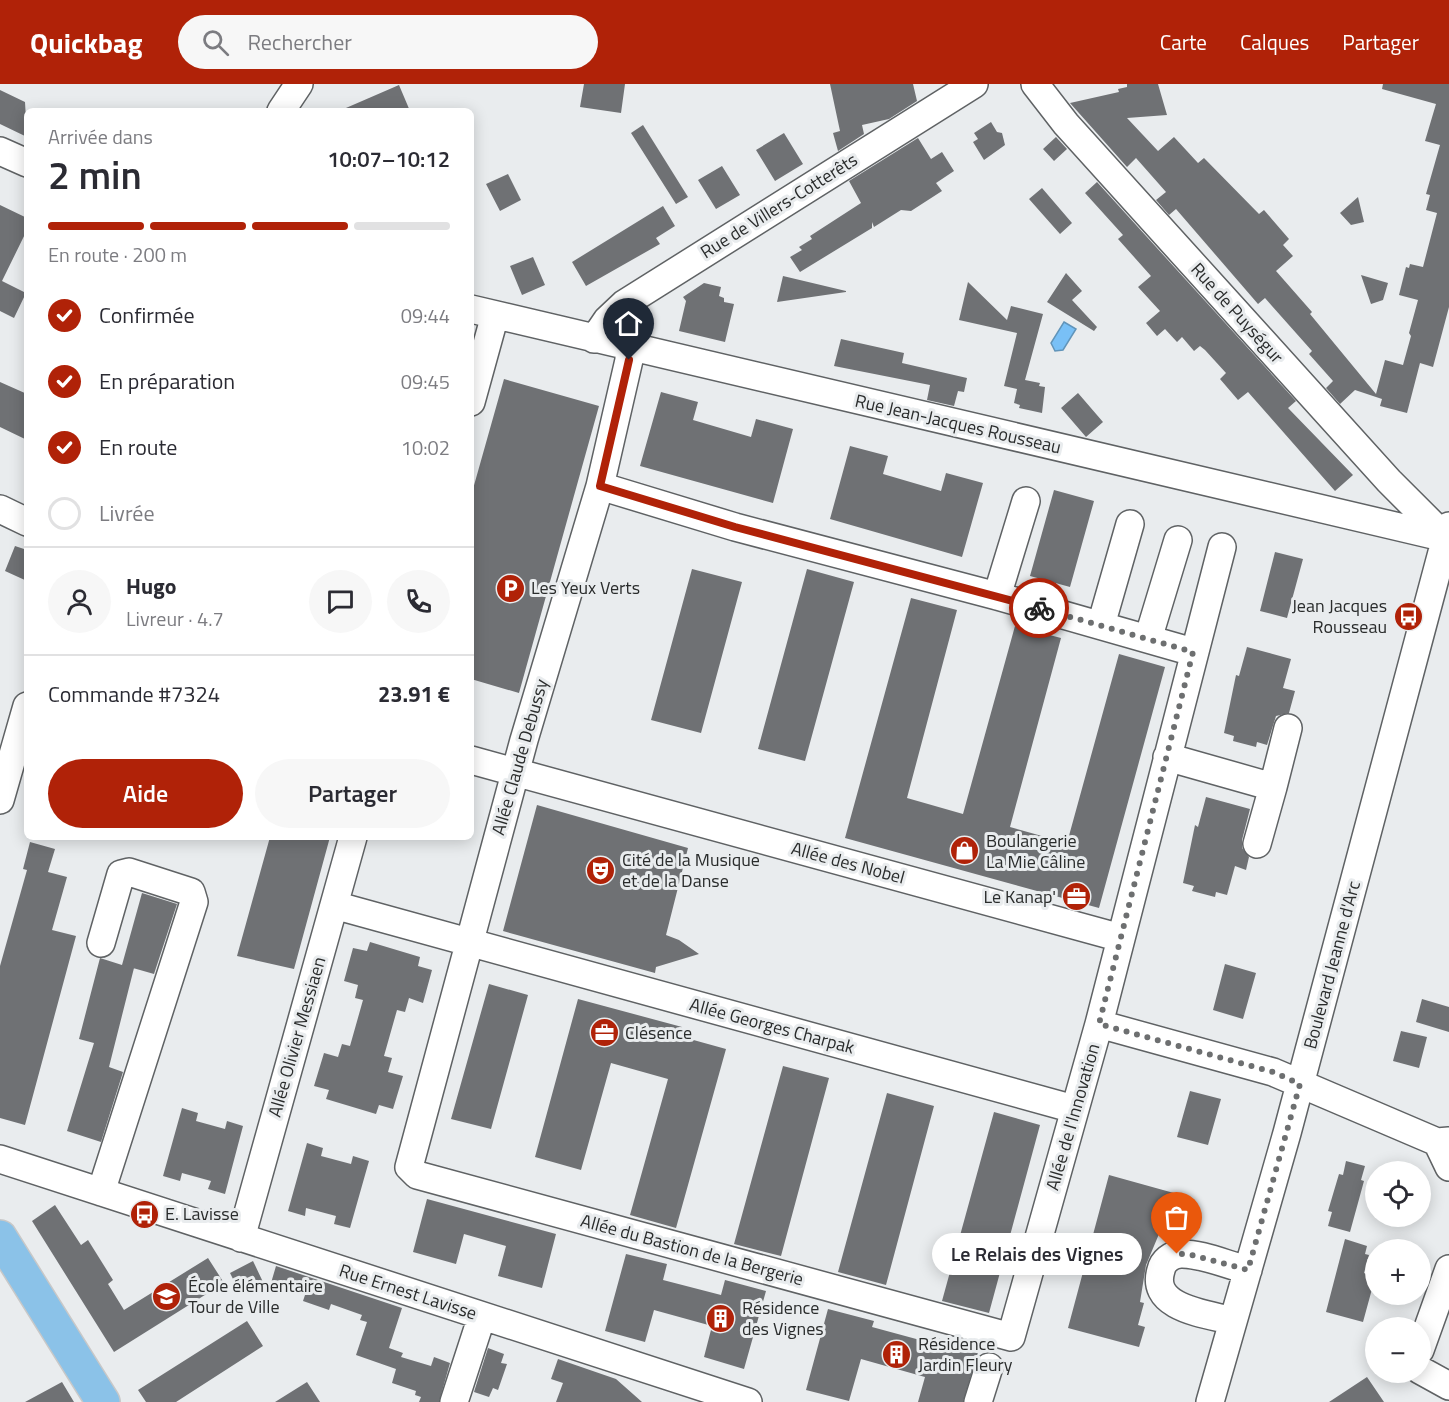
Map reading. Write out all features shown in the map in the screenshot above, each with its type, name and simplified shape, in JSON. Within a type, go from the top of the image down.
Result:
[{"type":"main road","points":[[0,1237],[103,1402]]},
{"type":"street","points":[[283,108],[299,84]]},
{"type":"street","name":"Rue de Villers-Cotterêts","points":[[594,339],[607,320],[624,304],[974,84]]},
{"type":"street","name":"Rue de Puységur","points":[[1035,84],[1066,124],[1403,496],[1448,534]]},
{"type":"street","points":[[0,151],[24,162]]},
{"type":"street","points":[[474,380],[483,312]]},
{"type":"street","name":"Rue Jean-Jacques Rousseau","points":[[483,312],[1388,525],[1448,534]]},
{"type":"street","name":"Allée Claude Debussy","points":[[409,1167],[516,772],[600,486],[630,347]]},
{"type":"street","points":[[600,486],[735,527],[997,596],[1193,652]]},
{"type":"street","points":[[1388,525],[1397,516],[1403,496]]},
{"type":"street","points":[[997,596],[1026,501]]},
{"type":"street","points":[[0,509],[24,521]]},
{"type":"street","points":[[1101,626],[1130,524]]},
{"type":"street","name":"Boulevard Jeanne d'Arc","points":[[1210,1402],[1300,1084],[1448,534]]},
{"type":"street","points":[[1148,639],[1178,540]]},
{"type":"street","name":"Allée de l'Innovation","points":[[1011,1337],[1099,1024],[1221,547]]},
{"type":"street","points":[[0,800],[24,716]]},
{"type":"street","points":[[1257,844],[1288,728]]},
{"type":"street","points":[[1167,757],[1273,787]]},
{"type":"street","name":"Allée des Nobel","points":[[474,761],[1121,938]]},
{"type":"street","name":"Allée Olivier Messiaen","points":[[241,1238],[352,840]]},
{"type":"street","points":[[101,943],[121,874],[129,872],[190,892],[194,902],[101,1192]]},
{"type":"street","name":"Allée Georges Charpak","points":[[334,905],[1074,1109]]},
{"type":"street","points":[[1099,1024],[1273,1072],[1443,1141],[1449,1167]]},
{"type":"street","name":"Rue Ernest Lavisse","points":[[0,1159],[748,1402]]},
{"type":"street","name":"Allée du Bastion de la Bergerie","points":[[409,1167],[417,1175],[1011,1337]]},
{"type":"street","points":[[1233,1321],[1174,1304],[1165,1298],[1158,1278],[1161,1267],[1167,1259],[1188,1254],[1248,1270]]},
{"type":"street","points":[[1431,1319],[1449,1269]]},
{"type":"street","points":[[454,1402],[482,1316]]},
{"type":"street","points":[[978,1402],[989,1367]]},
{"type":"street","points":[[1431,1377],[1449,1386]]},
{"type":"water","points":[[1064,322],[1076,329],[1063,350],[1055,351],[1051,343]]},
{"type":"building","points":[[584,84],[625,84],[621,113],[580,107]]},
{"type":"building","points":[[830,84],[913,84],[917,101],[889,119],[862,125],[864,134],[838,151],[833,133],[840,131]]},
{"type":"building","points":[[1127,84],[1158,84],[1167,115],[1127,118],[1158,151],[1174,137],[1198,163],[1204,158],[1259,214],[1264,210],[1289,239],[1283,245],[1293,256],[1276,271],[1312,312],[1310,314],[1376,394],[1385,360],[1403,365],[1411,336],[1409,333],[1418,300],[1399,295],[1406,267],[1409,268],[1410,264],[1423,267],[1437,213],[1426,210],[1430,195],[1426,194],[1440,145],[1425,141],[1436,104],[1382,89],[1383,84],[1449,84],[1449,307],[1433,367],[1420,363],[1407,413],[1380,406],[1382,399],[1355,390],[1340,404],[1326,388],[1333,381],[1309,354],[1312,351],[1265,298],[1258,304],[1176,209],[1169,215],[1156,200],[1166,192],[1136,158],[1127,167],[1070,103],[1119,92],[1118,89],[1127,87]]},
{"type":"building","points":[[399,85],[409,108],[346,108]]},
{"type":"building","points":[[0,90],[25,102],[24,136],[0,124]]},
{"type":"building","points":[[991,122],[997,132],[1002,133],[1005,145],[984,160],[973,142],[978,139],[974,133]]},
{"type":"building","points":[[643,125],[688,197],[676,204],[631,133]]},
{"type":"building","points":[[784,133],[803,164],[775,181],[756,150]]},
{"type":"building","points":[[1056,137],[1067,149],[1054,161],[1043,149]]},
{"type":"building","points":[[918,138],[931,159],[942,152],[954,171],[936,183],[942,191],[911,211],[901,210],[874,227],[872,222],[872,228],[800,272],[790,257],[802,250],[799,247],[812,239],[810,236],[861,203],[849,181]]},
{"type":"building","points":[[722,166],[740,195],[716,209],[698,180]]},
{"type":"building","points":[[508,174],[521,200],[500,211],[486,184]]},
{"type":"building","points":[[1097,182],[1296,401],[1288,408],[1353,475],[1335,491],[1248,392],[1238,400],[1220,379],[1226,373],[1205,350],[1200,346],[1194,351],[1182,337],[1177,342],[1165,329],[1157,336],[1146,323],[1160,311],[1138,287],[1151,276],[1118,239],[1123,235],[1085,193]]},
{"type":"building","points":[[1042,188],[1072,223],[1060,234],[1029,199]]},
{"type":"building","points":[[1358,197],[1364,222],[1351,225],[1340,213]]},
{"type":"building","points":[[0,205],[24,217],[24,236],[2,281],[24,292],[24,297],[14,318],[0,311]]},
{"type":"building","points":[[663,206],[675,226],[656,238],[660,244],[586,286],[572,262]]},
{"type":"building","points":[[533,257],[545,285],[522,295],[510,266]]},
{"type":"building","points":[[1066,273],[1082,291],[1072,300],[1097,327],[1094,331],[1047,302]]},
{"type":"building","points":[[1361,275],[1388,283],[1383,300],[1371,304]]},
{"type":"building","points":[[783,276],[846,291],[846,292],[777,302]]},
{"type":"building","points":[[968,282],[1007,320],[1011,306],[1043,314],[1025,380],[1040,383],[1039,386],[1045,387],[1042,413],[1019,408],[1020,405],[1014,403],[1017,389],[1004,386],[1017,333],[959,320]]},
{"type":"building","points":[[704,283],[721,287],[719,296],[724,298],[724,302],[734,304],[725,342],[679,331],[686,301],[683,297]]},
{"type":"building","points":[[841,339],[904,353],[902,363],[967,378],[964,392],[958,391],[954,406],[927,400],[930,385],[834,366]]},
{"type":"building","name":"Les Yeux Verts","points":[[504,379],[599,406],[519,693],[474,680],[474,485]]},
{"type":"building","points":[[0,382],[24,393],[24,439],[0,427]]},
{"type":"building","points":[[661,392],[698,402],[693,420],[751,437],[756,419],[793,429],[773,503],[640,466]]},
{"type":"building","points":[[1078,393],[1103,422],[1086,437],[1061,408]]},
{"type":"building","points":[[850,446],[888,456],[883,474],[941,491],[946,473],[983,483],[962,557],[830,519]]},
{"type":"building","points":[[1054,490],[1094,501],[1070,587],[1030,576]]},
{"type":"building","points":[[15,546],[24,549],[24,580],[5,571]]},
{"type":"building","points":[[1275,552],[1303,559],[1287,618],[1260,611]]},
{"type":"building","points":[[692,569],[742,582],[701,733],[651,720]]},
{"type":"building","points":[[807,569],[854,582],[805,761],[758,749]]},
{"type":"building","points":[[911,598],[957,610],[907,798],[963,814],[1015,626],[1061,638],[1010,827],[1067,843],[1119,654],[1165,667],[1099,908],[845,838]]},
{"type":"building","points":[[1247,647],[1291,659],[1283,688],[1295,691],[1289,713],[1276,716],[1267,745],[1257,742],[1256,747],[1233,741],[1234,736],[1224,733],[1236,675],[1239,676]]},
{"type":"building","points":[[1206,797],[1250,809],[1242,840],[1242,848],[1249,857],[1246,870],[1235,866],[1227,895],[1216,892],[1215,897],[1192,891],[1194,886],[1183,883],[1195,825],[1198,827]]},
{"type":"building","name":"Cité de la Musique et de la Danse","points":[[537,805],[688,848],[666,935],[679,940],[699,954],[656,967],[655,973],[503,931]]},
{"type":"building","points":[[269,840],[329,840],[294,969],[237,956]]},
{"type":"building","points":[[30,842],[55,849],[48,872],[67,877],[52,930],[76,936],[25,1125],[0,1118],[0,966],[27,870],[23,869]]},
{"type":"building","points":[[142,893],[177,904],[154,974],[134,968],[109,1067],[123,1072],[101,1142],[67,1131],[94,1043],[79,1039],[100,958],[122,965]]},
{"type":"building","points":[[370,942],[420,957],[418,966],[432,970],[423,1003],[409,998],[405,1012],[397,1010],[384,1056],[392,1058],[388,1072],[403,1076],[393,1109],[379,1105],[376,1114],[326,1099],[329,1090],[314,1086],[324,1053],[338,1057],[342,1044],[350,1046],[363,1000],[355,998],[358,985],[344,981],[353,948],[367,951]]},
{"type":"building","points":[[1225,964],[1256,973],[1243,1019],[1213,1010]]},
{"type":"building","points":[[489,984],[528,995],[491,1129],[451,1119]]},
{"type":"building","points":[[578,999],[682,1027],[679,1036],[726,1049],[676,1228],[630,1215],[668,1079],[611,1063],[581,1170],[535,1157]]},
{"type":"building","points":[[1422,999],[1449,1007],[1449,1032],[1416,1022]]},
{"type":"building","points":[[1401,1031],[1427,1037],[1419,1068],[1393,1061]]},
{"type":"building","points":[[783,1066],[829,1078],[781,1256],[734,1244]]},
{"type":"building","points":[[1190,1091],[1221,1099],[1208,1145],[1177,1137]]},
{"type":"building","points":[[887,1093],[934,1106],[886,1285],[838,1272]]},
{"type":"building","points":[[182,1108],[198,1113],[196,1121],[225,1129],[227,1121],[243,1126],[225,1194],[208,1189],[211,1181],[182,1173],[180,1181],[163,1176]]},
{"type":"building","points":[[994,1112],[1040,1125],[989,1313],[942,1301]]},
{"type":"building","points":[[307,1143],[323,1148],[321,1156],[351,1164],[353,1156],[369,1161],[350,1228],[334,1224],[336,1216],[306,1208],[305,1216],[288,1211]]},
{"type":"building","points":[[1346,1161],[1365,1166],[1361,1180],[1364,1181],[1350,1232],[1328,1226],[1332,1212],[1328,1211],[1339,1174],[1343,1175]]},
{"type":"building","points":[[1109,1175],[1181,1195],[1175,1215],[1169,1214],[1163,1235],[1159,1234],[1146,1265],[1140,1302],[1144,1303],[1138,1325],[1145,1327],[1139,1347],[1068,1328]]},
{"type":"building","points":[[427,1199],[556,1234],[542,1288],[498,1276],[506,1246],[464,1234],[456,1264],[413,1252]]},
{"type":"building","points":[[55,1205],[81,1245],[88,1240],[113,1280],[108,1284],[124,1310],[208,1258],[224,1283],[114,1352],[32,1221]]},
{"type":"building","points":[[1345,1239],[1365,1245],[1365,1305],[1368,1305],[1363,1322],[1326,1312]]},
{"type":"building","name":"Résidence des Vignes","points":[[626,1254],[667,1264],[663,1280],[721,1295],[725,1280],[766,1291],[744,1369],[704,1357],[712,1326],[654,1310],[645,1342],[605,1331]]},
{"type":"building","points":[[253,1261],[263,1282],[240,1293],[230,1273]]},
{"type":"building","points":[[276,1266],[402,1308],[389,1348],[403,1353],[401,1357],[431,1366],[434,1357],[450,1363],[439,1402],[419,1402],[421,1397],[415,1395],[416,1391],[392,1383],[396,1369],[356,1355],[367,1322],[360,1320],[362,1315],[331,1304],[329,1310],[303,1301],[305,1295],[271,1283]]},
{"type":"building","name":"Résidence Jardin Fleury","points":[[828,1309],[874,1321],[872,1327],[931,1343],[933,1337],[979,1349],[963,1402],[918,1402],[925,1377],[861,1359],[849,1401],[806,1390]]},
{"type":"building","points":[[247,1321],[263,1346],[176,1402],[146,1402],[138,1390]]},
{"type":"building","points":[[488,1348],[504,1354],[501,1363],[507,1364],[498,1390],[493,1388],[489,1397],[474,1392]]},
{"type":"building","points":[[558,1359],[616,1379],[642,1402],[556,1402],[563,1383],[551,1379]]},
{"type":"building","points":[[1365,1378],[1365,1383],[1371,1383],[1384,1402],[1329,1402]]},
{"type":"building","points":[[62,1382],[74,1402],[25,1402]]},
{"type":"building","points":[[307,1382],[320,1402],[275,1402]]},
{"type":"way so far","points":[[1039,608],[1193,652],[1099,1024],[1273,1072],[1300,1084],[1248,1270],[1188,1254],[1177,1254]]},
{"type":"place","name":"Les Yeux Verts","points":[[510,588]]},
{"type":"place","name":"Jean Jacques Rousseau","points":[[1408,616]]},
{"type":"place","name":"Boulangerie La Mie Câline","points":[[965,851]]},
{"type":"place","name":"Cité de la Musique et de la Danse","points":[[601,870]]},
{"type":"place","name":"Le Kanap'","points":[[1077,897]]},
{"type":"place","name":"Clésence","points":[[604,1033]]},
{"type":"place","name":"E. Lavisse","points":[[144,1214]]},
{"type":"place","name":"Le Relais des Vignes","points":[[1177,1254]]},
{"type":"place","name":"École élémentaire Tour de Ville","points":[[167,1296]]},
{"type":"place","name":"Résidence des Vignes","points":[[721,1318]]},
{"type":"place","name":"Résidence Jardin Fleury","points":[[897,1354]]},
{"type":"route","points":[[629,360],[600,486],[735,527],[1039,608]]}]
